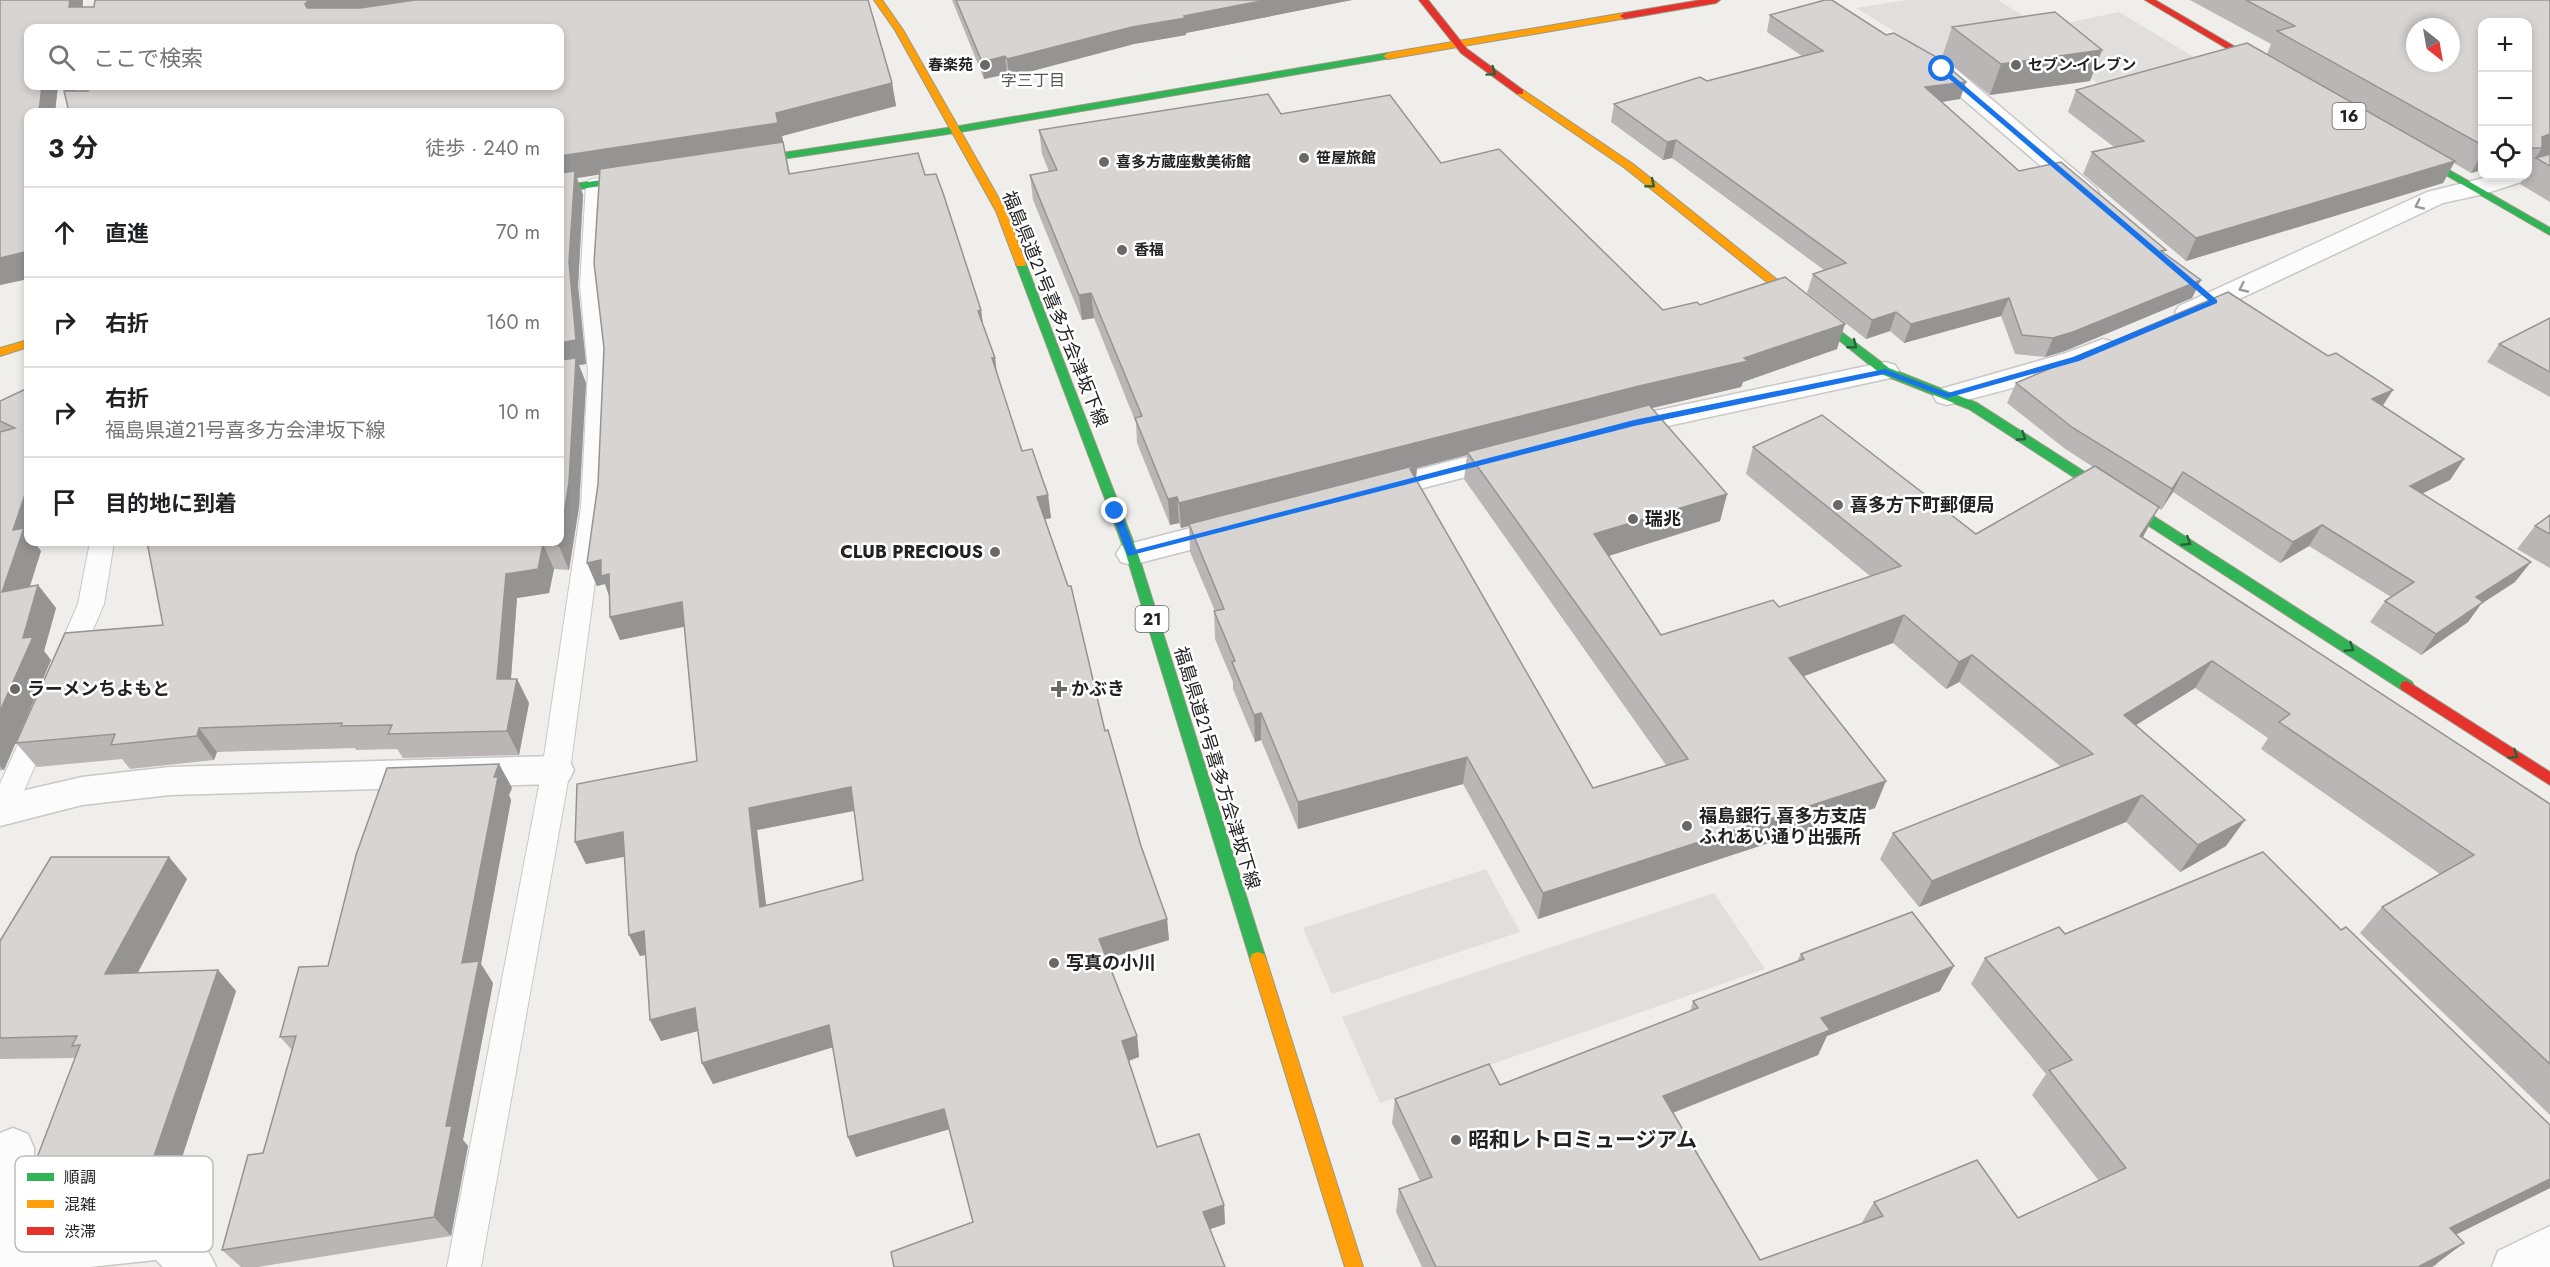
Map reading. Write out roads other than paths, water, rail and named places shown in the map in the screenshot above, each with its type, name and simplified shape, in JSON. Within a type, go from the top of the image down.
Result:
[{"type":"street","name":"福島県道21号喜多方会津坂下線","points":[[878,0],[911,51],[1001,211],[1132,554],[1354,1267]]},
{"type":"street","points":[[1423,0],[1436,14],[1456,44],[1485,68],[1629,166],[1885,371],[1973,406],[2550,778]]},
{"type":"street","points":[[723,165],[954,130],[1716,0]]},
{"type":"street","points":[[2149,0],[2281,77]]},
{"type":"street","points":[[1912,52],[1942,69],[2105,208]]},
{"type":"street","points":[[2394,141],[2550,232]]},
{"type":"street","points":[[564,188],[654,175]]},
{"type":"street","points":[[2161,323],[2205,293],[2436,197],[2475,189],[2503,180]]},
{"type":"street","points":[[1947,396],[2076,359],[2129,337]]},
{"type":"street","points":[[0,352],[24,344]]},
{"type":"street","points":[[1588,435],[1634,423],[1885,371]]},
{"type":"street","points":[[1349,498],[1531,450]]},
{"type":"street","points":[[1132,554],[1257,521]]},
{"type":"street","points":[[1,811],[82,791],[170,781],[556,770]]},
{"type":"street","points":[[13,1148],[10,1254],[28,1252]]},
{"type":"street","points":[[2514,1267],[2550,1248]]},
{"type":"street","points":[[179,1252],[194,1267]]},
{"type":"lane","points":[[464,1267],[556,770],[593,507],[589,373],[590,286],[596,184]]},
{"type":"lane","points":[[1,811],[91,604],[101,546]]},
{"type":"place","name":"春楽苑","points":[[985,65]]},
{"type":"place","name":"セブン-イレブン","points":[[2016,65]]},
{"type":"place","name":"笹屋旅館","points":[[1304,158]]},
{"type":"place","name":"喜多方蔵座敷美術館","points":[[1104,162]]},
{"type":"place","name":"香福","points":[[1122,250]]},
{"type":"place","name":"喜多方下町郵便局","points":[[1838,505]]},
{"type":"place","name":"瑞兆","points":[[1633,519]]},
{"type":"place","name":"CLUB PRECIOUS","points":[[995,552]]},
{"type":"place","name":"ラーメンちよもと","points":[[15,689]]},
{"type":"place","name":"かぶき","points":[[1059,689]]},
{"type":"place","name":"福島銀行 喜多方支店 ふれあい通り出張所","points":[[1687,826]]},
{"type":"place","name":"写真の小川","points":[[1054,963]]},
{"type":"place","name":"昭和レトロミュージアム","points":[[1456,1140]]},
{"type":"district","name":"字三丁目","points":[[1033,80]]}]
